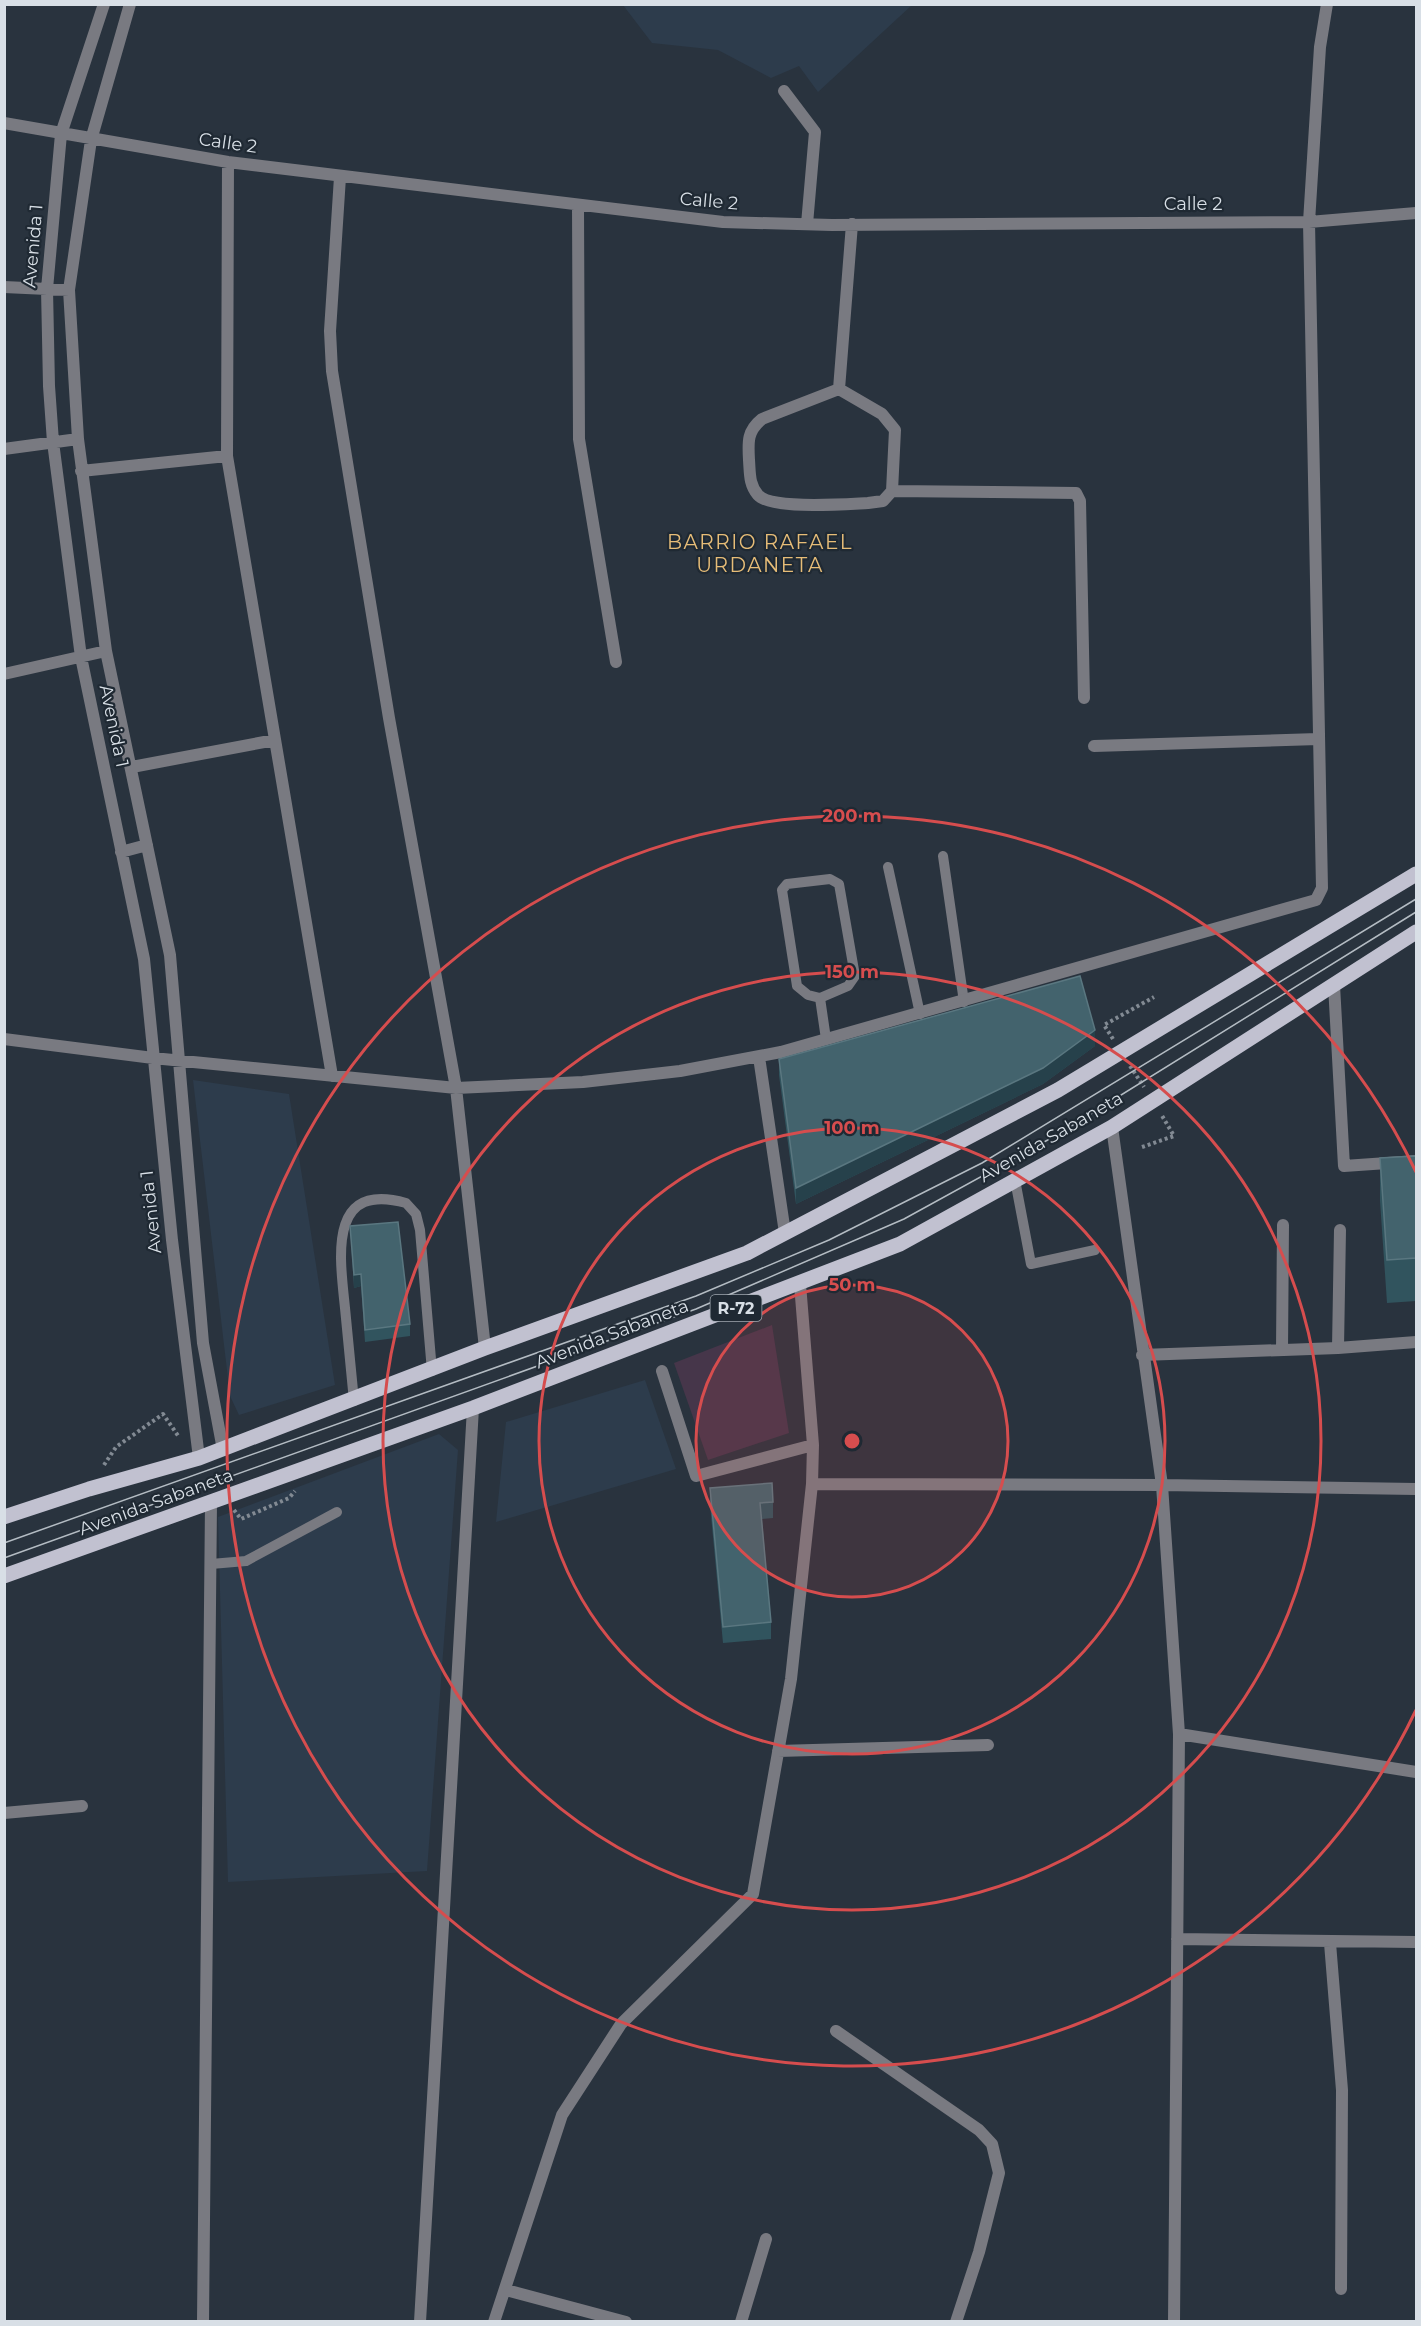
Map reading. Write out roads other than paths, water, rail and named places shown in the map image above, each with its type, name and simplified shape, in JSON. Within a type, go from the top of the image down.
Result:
[{"type":"main road","name":"Avenida Sabaneta","points":[[4,1517],[223,1450],[432,1371],[485,1348],[747,1253],[1058,1090],[1416,874]]},
{"type":"main road","name":"Avenida Sabaneta","points":[[4,1576],[473,1408],[900,1244],[1112,1127],[1416,932]]},
{"type":"street","name":"Avenida 1","points":[[104,4],[62,134],[46,289],[53,442],[81,657],[144,959],[153,1058],[199,1458]]},
{"type":"street","points":[[130,4],[91,140],[69,290],[78,439],[106,651],[170,955],[177,1060],[203,1343],[223,1450]]},
{"type":"street","points":[[5,1037],[153,1058],[456,1088],[583,1082],[680,1071],[759,1057],[964,1002],[1316,900],[1322,888],[1309,222],[1320,47],[1327,4]]},
{"type":"street","points":[[784,91],[815,132],[807,224]]},
{"type":"street","name":"Calle 2","points":[[4,123],[91,140],[228,162],[723,222],[807,224],[1309,222],[1416,213]]},
{"type":"street","points":[[228,162],[227,456],[332,1076]]},
{"type":"street","points":[[340,177],[330,331],[332,371],[389,718],[456,1088],[485,1348]]},
{"type":"street","points":[[578,206],[579,439],[616,662]]},
{"type":"street","points":[[839,389],[852,224]]},
{"type":"street","points":[[4,287],[69,290]]},
{"type":"street","points":[[839,389],[882,414],[895,430],[892,491],[883,501],[868,503],[774,504],[760,498],[751,485],[748,439],[754,425],[762,419],[839,389]]},
{"type":"street","points":[[4,449],[78,439]]},
{"type":"street","points":[[81,471],[227,456]]},
{"type":"street","points":[[892,491],[1076,493],[1080,501],[1084,698]]},
{"type":"street","points":[[4,674],[106,651]]},
{"type":"street","points":[[1094,746],[1318,739]]},
{"type":"street","points":[[132,767],[275,740]]},
{"type":"street","points":[[121,852],[147,845]]},
{"type":"street","points":[[1334,984],[1344,1166],[1416,1161]]},
{"type":"street","points":[[759,1057],[785,1233]]},
{"type":"street","points":[[1112,1127],[1142,1355],[1162,1485],[1179,1734],[1174,2322]]},
{"type":"street","points":[[1282,1350],[1283,1225]]},
{"type":"street","points":[[1338,1348],[1340,1230]]},
{"type":"street","points":[[494,2322],[562,2115],[621,2024],[753,1894],[791,1679],[812,1484],[813,1445],[800,1284]]},
{"type":"street","points":[[1142,1355],[1338,1348],[1416,1342]]},
{"type":"street","points":[[662,1371],[696,1476],[813,1445]]},
{"type":"street","points":[[420,2322],[473,1408]]},
{"type":"street","points":[[812,1484],[1162,1485],[1416,1489]]},
{"type":"street","points":[[203,2322],[211,1503]]},
{"type":"street","points":[[1179,1734],[1416,1772]]},
{"type":"street","points":[[778,1751],[988,1745]]},
{"type":"street","points":[[4,1813],[82,1806]]},
{"type":"street","points":[[1177,1939],[1330,1943],[1416,1942]]},
{"type":"street","points":[[1330,1943],[1342,2090],[1341,2289]]},
{"type":"street","points":[[836,2031],[979,2130],[992,2144],[999,2173],[979,2252],[956,2322]]},
{"type":"street","points":[[741,2322],[766,2239]]},
{"type":"street","points":[[506,2290],[626,2322]]},
{"type":"lane","points":[[943,856],[964,1002]]},
{"type":"lane","points":[[888,867],[920,1014]]},
{"type":"lane","points":[[830,879],[838,884],[855,976],[848,986],[820,998],[808,995],[797,986],[782,890],[787,884],[830,879]]},
{"type":"lane","points":[[820,998],[826,1040]]},
{"type":"lane","points":[[1015,1180],[1031,1264],[1095,1250]]},
{"type":"lane","points":[[354,1401],[339,1249],[349,1215],[360,1204],[374,1198],[406,1203],[416,1214],[420,1230],[432,1371]]},
{"type":"lane","points":[[212,1564],[246,1561],[338,1512]]},
{"type":"tram line","points":[[4,1543],[696,1296],[829,1240],[982,1163],[1416,899]]},
{"type":"tram line","points":[[4,1558],[696,1309],[904,1219],[1055,1136],[1416,912]]},
{"type":"district","name":"BARRIO RAFAEL URDANETA","points":[[760,554]]}]
